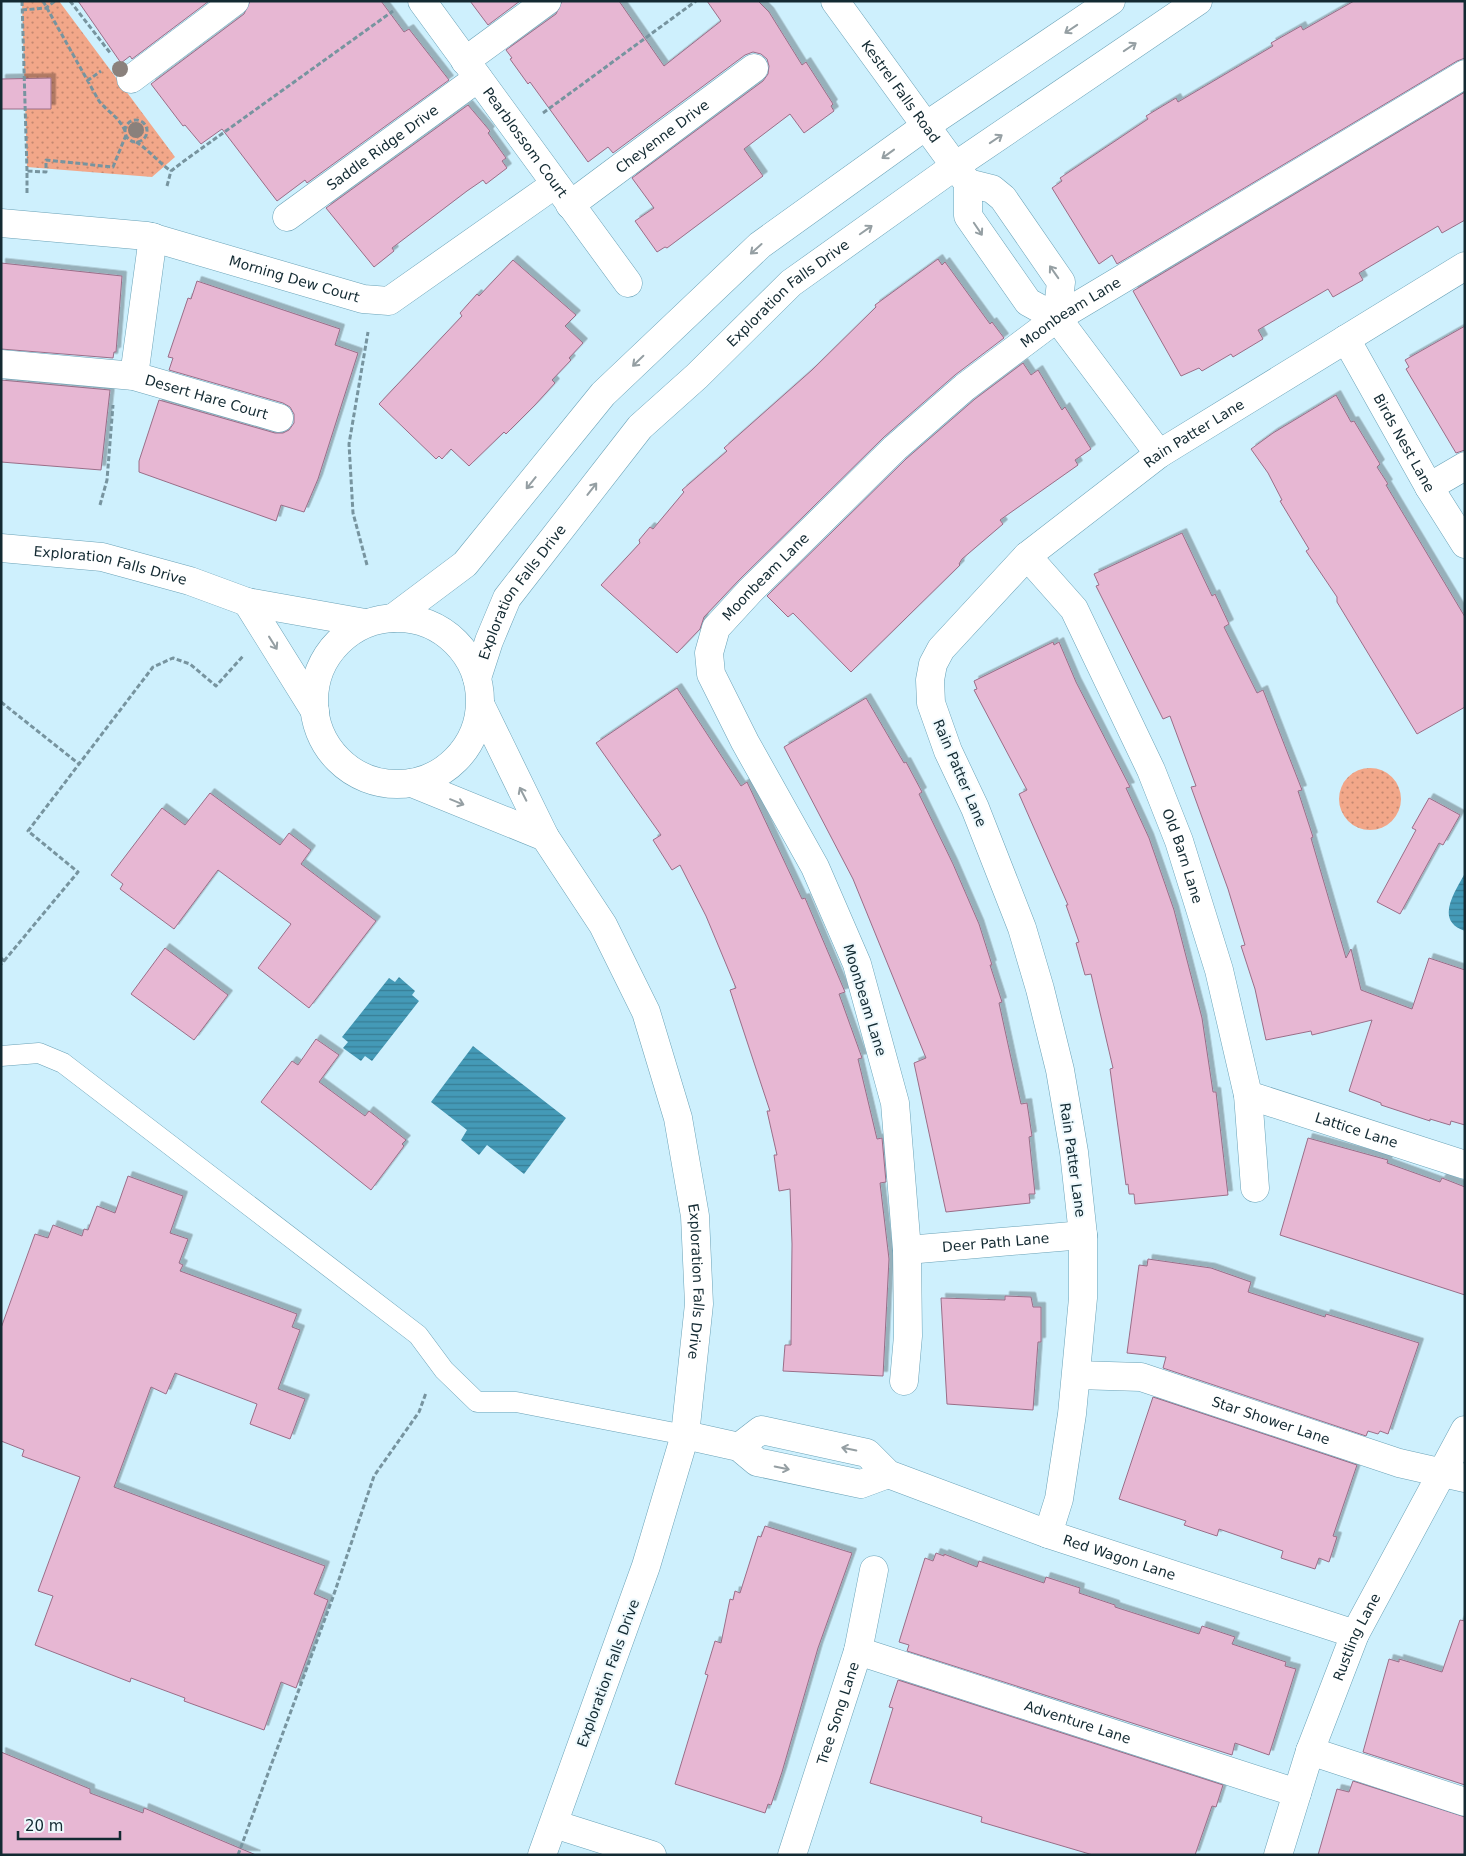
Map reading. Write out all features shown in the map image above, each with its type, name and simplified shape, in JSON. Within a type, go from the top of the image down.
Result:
[{"type":"street","points":[[131,79],[234,1]]},
{"type":"street","name":"Saddle Ridge Drive","points":[[287,217],[472,70],[547,1]]},
{"type":"street","name":"Kestrel Falls Road","points":[[835,1],[962,175]]},
{"type":"street","name":"Exploration Falls Drive","points":[[393,618],[465,564],[603,394],[760,245],[927,125],[1111,1]]},
{"type":"street","name":"Exploration Falls Drive","points":[[478,678],[507,598],[640,427],[697,376],[791,284],[962,175],[1198,1]]},
{"type":"street","name":"Pearblossom Court","points":[[411,4],[472,70],[628,283]]},
{"type":"street","name":"Cheyenne Drive","points":[[562,195],[754,68]]},
{"type":"street","name":"Moonbeam Lane","points":[[904,1381],[908,1336],[907,1250],[895,1103],[857,964],[815,866],[745,742],[711,674],[709,653],[716,628],[750,591],[895,448],[965,387],[1057,318],[1465,74]]},
{"type":"street","points":[[962,175],[992,189],[1002,198],[1061,282],[1057,318]]},
{"type":"street","points":[[962,175],[968,216],[1028,302],[1057,318],[1159,454]]},
{"type":"street","name":"Morning Dew Court","points":[[1,223],[153,237],[363,299],[389,301],[562,195]]},
{"type":"street","name":"Desert Hare Court","points":[[124,375],[153,237]]},
{"type":"street","name":"Rain Patter Lane","points":[[1048,1534],[1059,1499],[1077,1375],[1083,1298],[1083,1235],[1073,1143],[1060,1070],[1040,988],[1000,867],[976,808],[948,751],[931,703],[932,672],[941,649],[1027,556],[1159,454],[1465,266]]},
{"type":"street","name":"Birds Nest Lane","points":[[1346,339],[1429,487],[1465,544]]},
{"type":"street","name":"Desert Hare Court","points":[[1,364],[124,375],[279,418]]},
{"type":"street","points":[[1429,487],[1465,466]]},
{"type":"street","name":"Exploration Falls Drive","points":[[1,548],[102,557],[190,581],[247,602],[365,623],[393,618],[421,620],[446,633],[466,653],[478,678],[480,706],[474,733],[459,757],[438,774],[412,783],[385,784],[352,770],[338,759],[322,737],[314,711],[247,602]]},
{"type":"street","name":"Old Barn Lane","points":[[1027,556],[1074,609],[1158,788],[1179,841],[1219,970],[1248,1095],[1255,1188]]},
{"type":"street","name":"Exploration Falls Drive","points":[[314,711],[316,684],[325,659],[342,638],[365,623]]},
{"type":"street","name":"Exploration Falls Drive","points":[[480,706],[546,837],[603,925],[646,1012],[678,1118],[695,1216],[698,1304],[685,1435],[646,1566],[542,1855]]},
{"type":"street","name":"Exploration Falls Drive","points":[[412,783],[546,837]]},
{"type":"street","name":"Lattice Lane","points":[[1248,1095],[1465,1165]]},
{"type":"street","name":"Deer Path Lane","points":[[907,1250],[1083,1235]]},
{"type":"street","name":"Star Shower Lane","points":[[1077,1375],[1141,1378],[1399,1463],[1454,1475]]},
{"type":"street","name":"Red Wagon Lane","points":[[685,1435],[739,1448],[760,1430],[867,1453],[888,1474],[1048,1534],[1355,1634]]},
{"type":"street","name":"Rustling Lane","points":[[1278,1855],[1310,1751],[1355,1634],[1454,1475],[1465,1430]]},
{"type":"street","name":"Tree Song Lane","points":[[792,1855],[858,1651],[874,1570]]},
{"type":"street","name":"Adventure Lane","points":[[858,1651],[1297,1793]]},
{"type":"street","points":[[1310,1751],[1465,1802]]},
{"type":"street","points":[[554,1824],[652,1855]]},
{"type":"lane","points":[[1,1056],[39,1053],[63,1063],[418,1335],[444,1370],[478,1402],[516,1402],[685,1435]]},
{"type":"path","points":[[22,1],[27,194]]},
{"type":"path","points":[[43,1],[98,101],[108,113],[119,118],[130,140],[147,149],[155,160],[171,171]]},
{"type":"path","points":[[22,10],[46,8],[54,1]]},
{"type":"path","points":[[70,1],[131,79]]},
{"type":"path","points":[[517,132],[696,1]]},
{"type":"path","points":[[167,186],[171,171],[411,4]]},
{"type":"path","points":[[87,81],[101,70]]},
{"type":"path","points":[[27,171],[46,172],[46,160],[113,167],[129,121],[143,122],[146,132],[143,139],[136,142]]},
{"type":"path","points":[[367,565],[353,513],[349,444],[373,300]]},
{"type":"path","points":[[100,505],[107,480],[124,375]]},
{"type":"path","points":[[2,961],[78,872],[28,831],[153,667],[173,658],[190,664],[216,686],[245,654]]},
{"type":"path","points":[[1,702],[79,764]]},
{"type":"path","points":[[238,1855],[333,1597],[374,1476],[419,1412],[428,1387]]},
{"type":"shaded area","points":[[22,1],[59,1],[175,157],[152,177],[27,167]]},
{"type":"shaded area","points":[[1370,768],[1382,771],[1392,777],[1398,787],[1401,799],[1398,811],[1392,821],[1382,827],[1370,830],[1358,827],[1348,821],[1342,811],[1339,799],[1342,787],[1348,777],[1358,771]]},
{"type":"water","points":[[1465,873],[1465,931],[1456,926],[1451,920],[1449,913],[1452,897]]},
{"type":"water","points":[[399,977],[415,991],[412,995],[419,1001],[372,1061],[365,1056],[361,1061],[343,1048],[348,1042],[342,1037],[389,978],[395,982]]},
{"type":"water","points":[[473,1046],[566,1118],[524,1174],[487,1145],[479,1155],[461,1140],[467,1130],[431,1102]]},
{"type":"building","points":[[78,1],[209,1],[132,59],[130,56],[121,63]]},
{"type":"building","points":[[250,1],[381,1],[404,32],[409,29],[449,80],[307,183],[305,180],[277,201],[222,129],[201,144],[185,125],[183,126],[151,84],[244,14]]},
{"type":"building","points":[[470,1],[520,1],[488,25]]},
{"type":"building","points":[[562,1],[619,1],[664,66],[721,21],[707,1],[758,1],[769,12],[802,65],[806,62],[833,104],[831,106],[834,111],[804,133],[790,114],[744,149],[763,176],[667,248],[665,247],[657,252],[635,221],[654,208],[632,178],[763,81],[768,74],[769,66],[767,59],[761,54],[753,52],[745,55],[613,153],[608,147],[588,162],[530,82],[528,84],[510,59],[512,58],[506,50],[556,14]]},
{"type":"building","points":[[1354,1],[1465,1],[1465,58],[1117,264],[1112,255],[1099,264],[1052,188],[1062,181],[1060,178],[1148,119],[1146,116],[1176,98],[1178,102],[1273,46],[1271,43],[1301,26],[1303,30]]},
{"type":"building","points":[[51,78],[51,109],[1,109],[1,79]]},
{"type":"building","points":[[1465,92],[1465,220],[1442,233],[1438,226],[1359,273],[1363,280],[1333,297],[1328,289],[1258,330],[1263,339],[1233,357],[1231,354],[1202,371],[1199,368],[1181,376],[1133,291]]},
{"type":"building","points":[[468,105],[490,131],[488,133],[506,158],[502,161],[507,168],[486,184],[483,180],[467,191],[392,248],[394,251],[374,267],[326,208]]},
{"type":"building","points":[[938,259],[942,265],[945,262],[990,324],[992,322],[1004,338],[955,375],[884,437],[739,580],[704,617],[700,629],[677,653],[601,585],[640,543],[639,540],[650,527],[653,529],[684,492],[682,490],[727,451],[724,448],[812,370],[876,307],[875,305]]},
{"type":"building","points":[[513,260],[576,315],[565,326],[583,343],[569,358],[571,360],[552,380],[555,383],[535,405],[506,434],[504,432],[469,466],[451,449],[442,459],[439,456],[436,459],[379,404],[462,316],[460,313],[477,294],[479,296]]},
{"type":"building","points":[[1,263],[122,276],[116,352],[114,352],[113,358],[1,349]]},
{"type":"building","points":[[197,281],[340,329],[335,345],[358,353],[318,479],[304,512],[281,505],[276,521],[139,472],[139,461],[159,400],[275,433],[283,433],[289,430],[294,423],[294,414],[290,407],[283,403],[169,370],[173,358],[168,357],[188,298],[191,299]]},
{"type":"building","points":[[1465,326],[1465,450],[1456,453],[1406,369],[1409,367],[1405,360]]},
{"type":"building","points":[[1023,363],[1031,375],[1038,370],[1062,410],[1065,407],[1091,449],[1075,460],[1078,465],[1000,520],[1003,524],[962,559],[960,565],[851,672],[793,613],[788,617],[767,596],[906,459],[975,399]]},
{"type":"building","points":[[1,380],[110,390],[101,470],[1,462]]},
{"type":"building","points":[[1336,395],[1351,422],[1354,421],[1380,464],[1377,467],[1388,484],[1386,485],[1465,617],[1465,707],[1417,734],[1337,602],[1337,597],[1306,551],[1309,549],[1280,501],[1282,500],[1268,473],[1251,449],[1273,433]]},
{"type":"building","points":[[1182,533],[1212,596],[1215,594],[1229,624],[1224,627],[1257,693],[1263,690],[1302,790],[1298,791],[1313,837],[1311,838],[1346,958],[1351,949],[1361,990],[1412,1009],[1429,958],[1465,970],[1465,1125],[1451,1121],[1450,1125],[1430,1119],[1430,1121],[1381,1105],[1381,1103],[1349,1091],[1372,1020],[1312,1035],[1311,1031],[1266,1040],[1255,989],[1241,946],[1245,945],[1228,889],[1191,787],[1196,786],[1170,716],[1163,719],[1096,586],[1099,585],[1094,574]]},
{"type":"building","points":[[1053,642],[1054,645],[1059,642],[1076,682],[1130,787],[1126,788],[1149,838],[1174,910],[1202,1018],[1213,1092],[1216,1092],[1228,1195],[1135,1204],[1134,1194],[1129,1194],[1128,1184],[1126,1185],[1110,1069],[1113,1068],[1091,974],[1085,975],[1076,943],[1079,942],[1066,905],[1068,905],[1019,794],[1027,790],[974,690],[977,689],[974,681]]},
{"type":"building","points":[[677,688],[741,786],[747,782],[802,899],[805,898],[845,992],[839,994],[862,1058],[858,1059],[877,1139],[882,1138],[886,1182],[880,1183],[889,1259],[883,1376],[783,1371],[785,1345],[791,1345],[792,1244],[790,1189],[779,1191],[774,1155],[777,1155],[767,1111],[770,1111],[730,990],[736,988],[706,916],[680,865],[672,870],[653,840],[661,835],[596,743]]},
{"type":"building","points":[[866,698],[904,763],[906,762],[922,792],[919,794],[953,864],[979,924],[1002,1002],[999,1003],[1021,1104],[1027,1103],[1032,1136],[1029,1137],[1035,1194],[1029,1194],[1030,1203],[946,1212],[914,1063],[926,1058],[853,879],[784,747]]},
{"type":"building","points":[[210,793],[280,845],[289,833],[311,850],[301,864],[376,921],[309,1008],[258,968],[291,924],[218,870],[174,929],[120,889],[123,884],[111,875],[162,808],[185,825]]},
{"type":"building","points":[[1429,798],[1460,815],[1443,845],[1439,843],[1400,914],[1377,902],[1416,830],[1412,828]]},
{"type":"building","points":[[165,948],[228,995],[194,1040],[131,994]]},
{"type":"building","points":[[316,1039],[339,1055],[319,1082],[365,1116],[369,1111],[406,1140],[402,1144],[404,1146],[371,1190],[261,1102],[292,1061],[298,1065]]},
{"type":"building","points":[[1308,1138],[1388,1160],[1387,1163],[1440,1182],[1442,1178],[1465,1187],[1465,1295],[1280,1235]]},
{"type":"building","points":[[128,1176],[183,1196],[170,1233],[188,1239],[179,1263],[183,1265],[180,1271],[297,1314],[292,1327],[300,1330],[278,1389],[305,1399],[290,1439],[250,1424],[257,1404],[175,1373],[166,1394],[151,1387],[114,1487],[325,1566],[314,1594],[328,1600],[296,1688],[281,1682],[264,1730],[184,1701],[185,1698],[131,1678],[130,1682],[35,1645],[53,1596],[38,1591],[80,1477],[22,1456],[24,1450],[1,1441],[1,1328],[35,1234],[48,1238],[53,1225],[82,1236],[84,1229],[88,1230],[97,1206],[115,1213]]},
{"type":"building","points":[[1148,1259],[1211,1268],[1251,1282],[1248,1292],[1325,1317],[1326,1314],[1419,1343],[1388,1434],[1380,1431],[1378,1434],[1368,1431],[1366,1436],[1163,1368],[1166,1357],[1127,1353],[1139,1265],[1147,1266]]},
{"type":"building","points":[[1005,1296],[1031,1297],[1033,1307],[1041,1307],[1041,1342],[1038,1342],[1033,1410],[947,1404],[941,1298],[1005,1300]]},
{"type":"building","points":[[1153,1397],[1357,1465],[1333,1536],[1337,1537],[1329,1562],[1319,1558],[1315,1569],[1281,1558],[1283,1551],[1219,1529],[1217,1536],[1184,1525],[1186,1521],[1119,1499]]},
{"type":"building","points":[[765,1526],[852,1553],[818,1648],[771,1805],[768,1804],[765,1813],[675,1784],[708,1675],[705,1674],[715,1641],[721,1643],[730,1599],[733,1600],[735,1591],[740,1593],[758,1536],[761,1537]]},
{"type":"building","points":[[936,1553],[944,1556],[944,1554],[977,1567],[979,1561],[1044,1583],[1046,1577],[1080,1588],[1079,1593],[1115,1605],[1115,1607],[1199,1634],[1202,1626],[1235,1637],[1232,1644],[1286,1662],[1285,1666],[1296,1669],[1269,1755],[1235,1743],[1232,1755],[907,1651],[909,1645],[899,1642],[925,1558],[933,1561]]},
{"type":"building","points":[[1460,1620],[1465,1621],[1465,1785],[1363,1752],[1389,1659],[1399,1662],[1399,1659],[1442,1672]]},
{"type":"building","points":[[898,1680],[1223,1785],[1216,1807],[1212,1806],[1195,1855],[1093,1855],[981,1822],[982,1817],[870,1783],[893,1708],[889,1707]]},
{"type":"building","points":[[1,1752],[90,1789],[90,1793],[143,1813],[144,1808],[256,1855],[1,1855]]},
{"type":"building","points":[[1353,1781],[1465,1817],[1465,1855],[1318,1855],[1337,1789],[1349,1792]]}]
